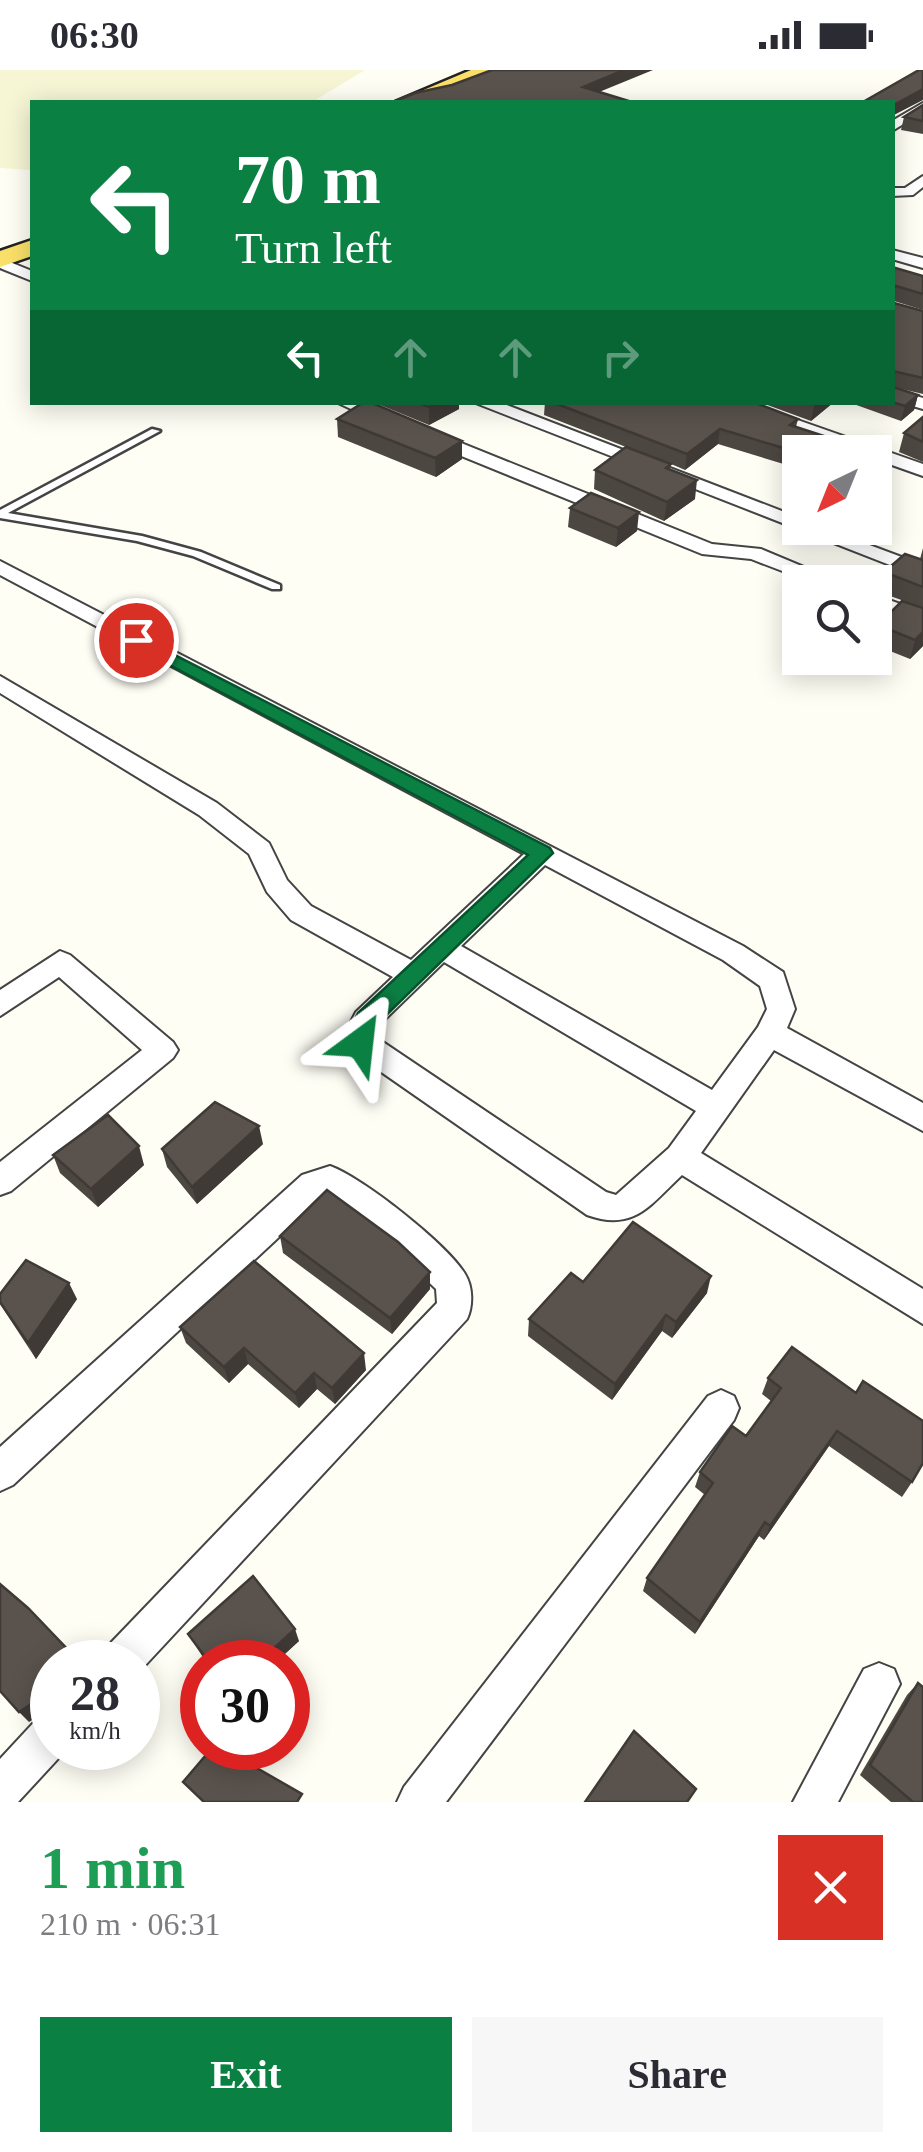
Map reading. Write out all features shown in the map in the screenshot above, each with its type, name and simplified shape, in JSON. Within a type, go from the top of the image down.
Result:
[{"type":"main road","points":[[410,100],[489,70]]},
{"type":"main road","points":[[0,261],[30,248]]},
{"type":"street","points":[[895,125],[923,107]]},
{"type":"street","points":[[895,192],[908,192],[923,180]]},
{"type":"street","points":[[895,255],[923,263]]},
{"type":"street","points":[[0,261],[30,275]]},
{"type":"street","points":[[895,395],[923,404]]},
{"type":"street","points":[[352,405],[709,550],[754,553],[785,565]]},
{"type":"street","points":[[490,405],[782,518]]},
{"type":"street","points":[[736,405],[822,435]]},
{"type":"street","points":[[892,459],[923,470]]},
{"type":"street","points":[[852,545],[923,572]]},
{"type":"street","points":[[0,566],[734,953],[773,980],[780,1009],[770,1033],[680,1157],[628,1206],[616,1209],[598,1205],[367,1050],[359,1035],[366,1020],[542,853]]},
{"type":"street","points":[[892,608],[921,619]]},
{"type":"street","points":[[0,683],[208,809],[260,850],[276,886],[301,913],[414,975]]},
{"type":"street","points":[[442,948],[717,1108]]},
{"type":"street","points":[[0,1004],[60,962],[162,1050],[0,1181]]},
{"type":"street","points":[[770,1033],[923,1118]]},
{"type":"street","points":[[680,1157],[923,1308]]},
{"type":"street","points":[[0,1472],[313,1185],[330,1180],[385,1220],[452,1282],[455,1308],[141,1640]]},
{"type":"street","points":[[419,1802],[721,1408]]},
{"type":"street","points":[[815,1802],[879,1684]]},
{"type":"street","points":[[0,1790],[30,1758]]},
{"type":"lane","points":[[0,514],[155,432]]},
{"type":"lane","points":[[0,514],[138,538],[197,554],[276,588]]},
{"type":"green space","points":[[0,70],[365,70],[315,100],[30,100],[30,170],[0,168]]},
{"type":"building","points":[[492,70],[624,70],[583,87],[625,100],[398,100]]},
{"type":"building","points":[[923,70],[923,89],[895,104],[895,100],[866,100]]},
{"type":"building","points":[[923,105],[923,121],[904,117]]},
{"type":"building","points":[[895,268],[923,276],[923,294],[896,286]]},
{"type":"building","points":[[895,303],[923,311],[923,378],[895,371]]},
{"type":"building","points":[[895,388],[918,395],[905,406],[895,403]]},
{"type":"building","points":[[359,405],[377,405],[462,441],[435,458],[337,419]]},
{"type":"building","points":[[560,405],[761,405],[798,419],[790,425],[821,435],[782,435],[782,448],[720,429],[687,454]]},
{"type":"building","points":[[923,417],[923,442],[904,433]]},
{"type":"building","points":[[626,447],[671,464],[666,468],[697,480],[667,502],[595,470]]},
{"type":"building","points":[[591,493],[639,512],[618,528],[570,508]]},
{"type":"building","points":[[905,554],[923,560],[923,587],[892,575],[892,565]]},
{"type":"building","points":[[902,601],[923,608],[923,632],[915,640],[892,631],[892,611]]},
{"type":"building","points":[[215,1102],[259,1126],[192,1187],[162,1149]]},
{"type":"building","points":[[108,1115],[139,1146],[91,1189],[53,1155]]},
{"type":"building","points":[[327,1190],[398,1242],[430,1272],[390,1318],[280,1236]]},
{"type":"building","points":[[633,1222],[711,1276],[676,1322],[666,1315],[615,1384],[529,1319],[571,1273],[583,1282]]},
{"type":"building","points":[[26,1260],[69,1283],[28,1343],[0,1302],[0,1294]]},
{"type":"building","points":[[254,1261],[364,1353],[332,1388],[314,1373],[295,1393],[244,1348],[224,1367],[180,1327]]},
{"type":"building","points":[[792,1347],[856,1393],[863,1381],[923,1421],[923,1463],[912,1482],[837,1431],[770,1526],[765,1522],[700,1622],[647,1578],[713,1483],[700,1472],[732,1426],[746,1436],[781,1388],[768,1378]]},
{"type":"building","points":[[253,1576],[295,1629],[283,1640],[192,1640],[188,1634]]},
{"type":"building","points":[[0,1584],[59,1640],[30,1640],[30,1705],[19,1712],[0,1691]]},
{"type":"building","points":[[918,1683],[923,1687],[923,1802],[913,1802],[870,1765]]},
{"type":"building","points":[[634,1731],[696,1789],[687,1802],[585,1802]]},
{"type":"building","points":[[193,1770],[260,1770],[302,1794],[297,1802],[204,1802],[183,1782]]},
{"type":"route","points":[[136,640],[542,853],[366,1020],[360,1043]]}]
